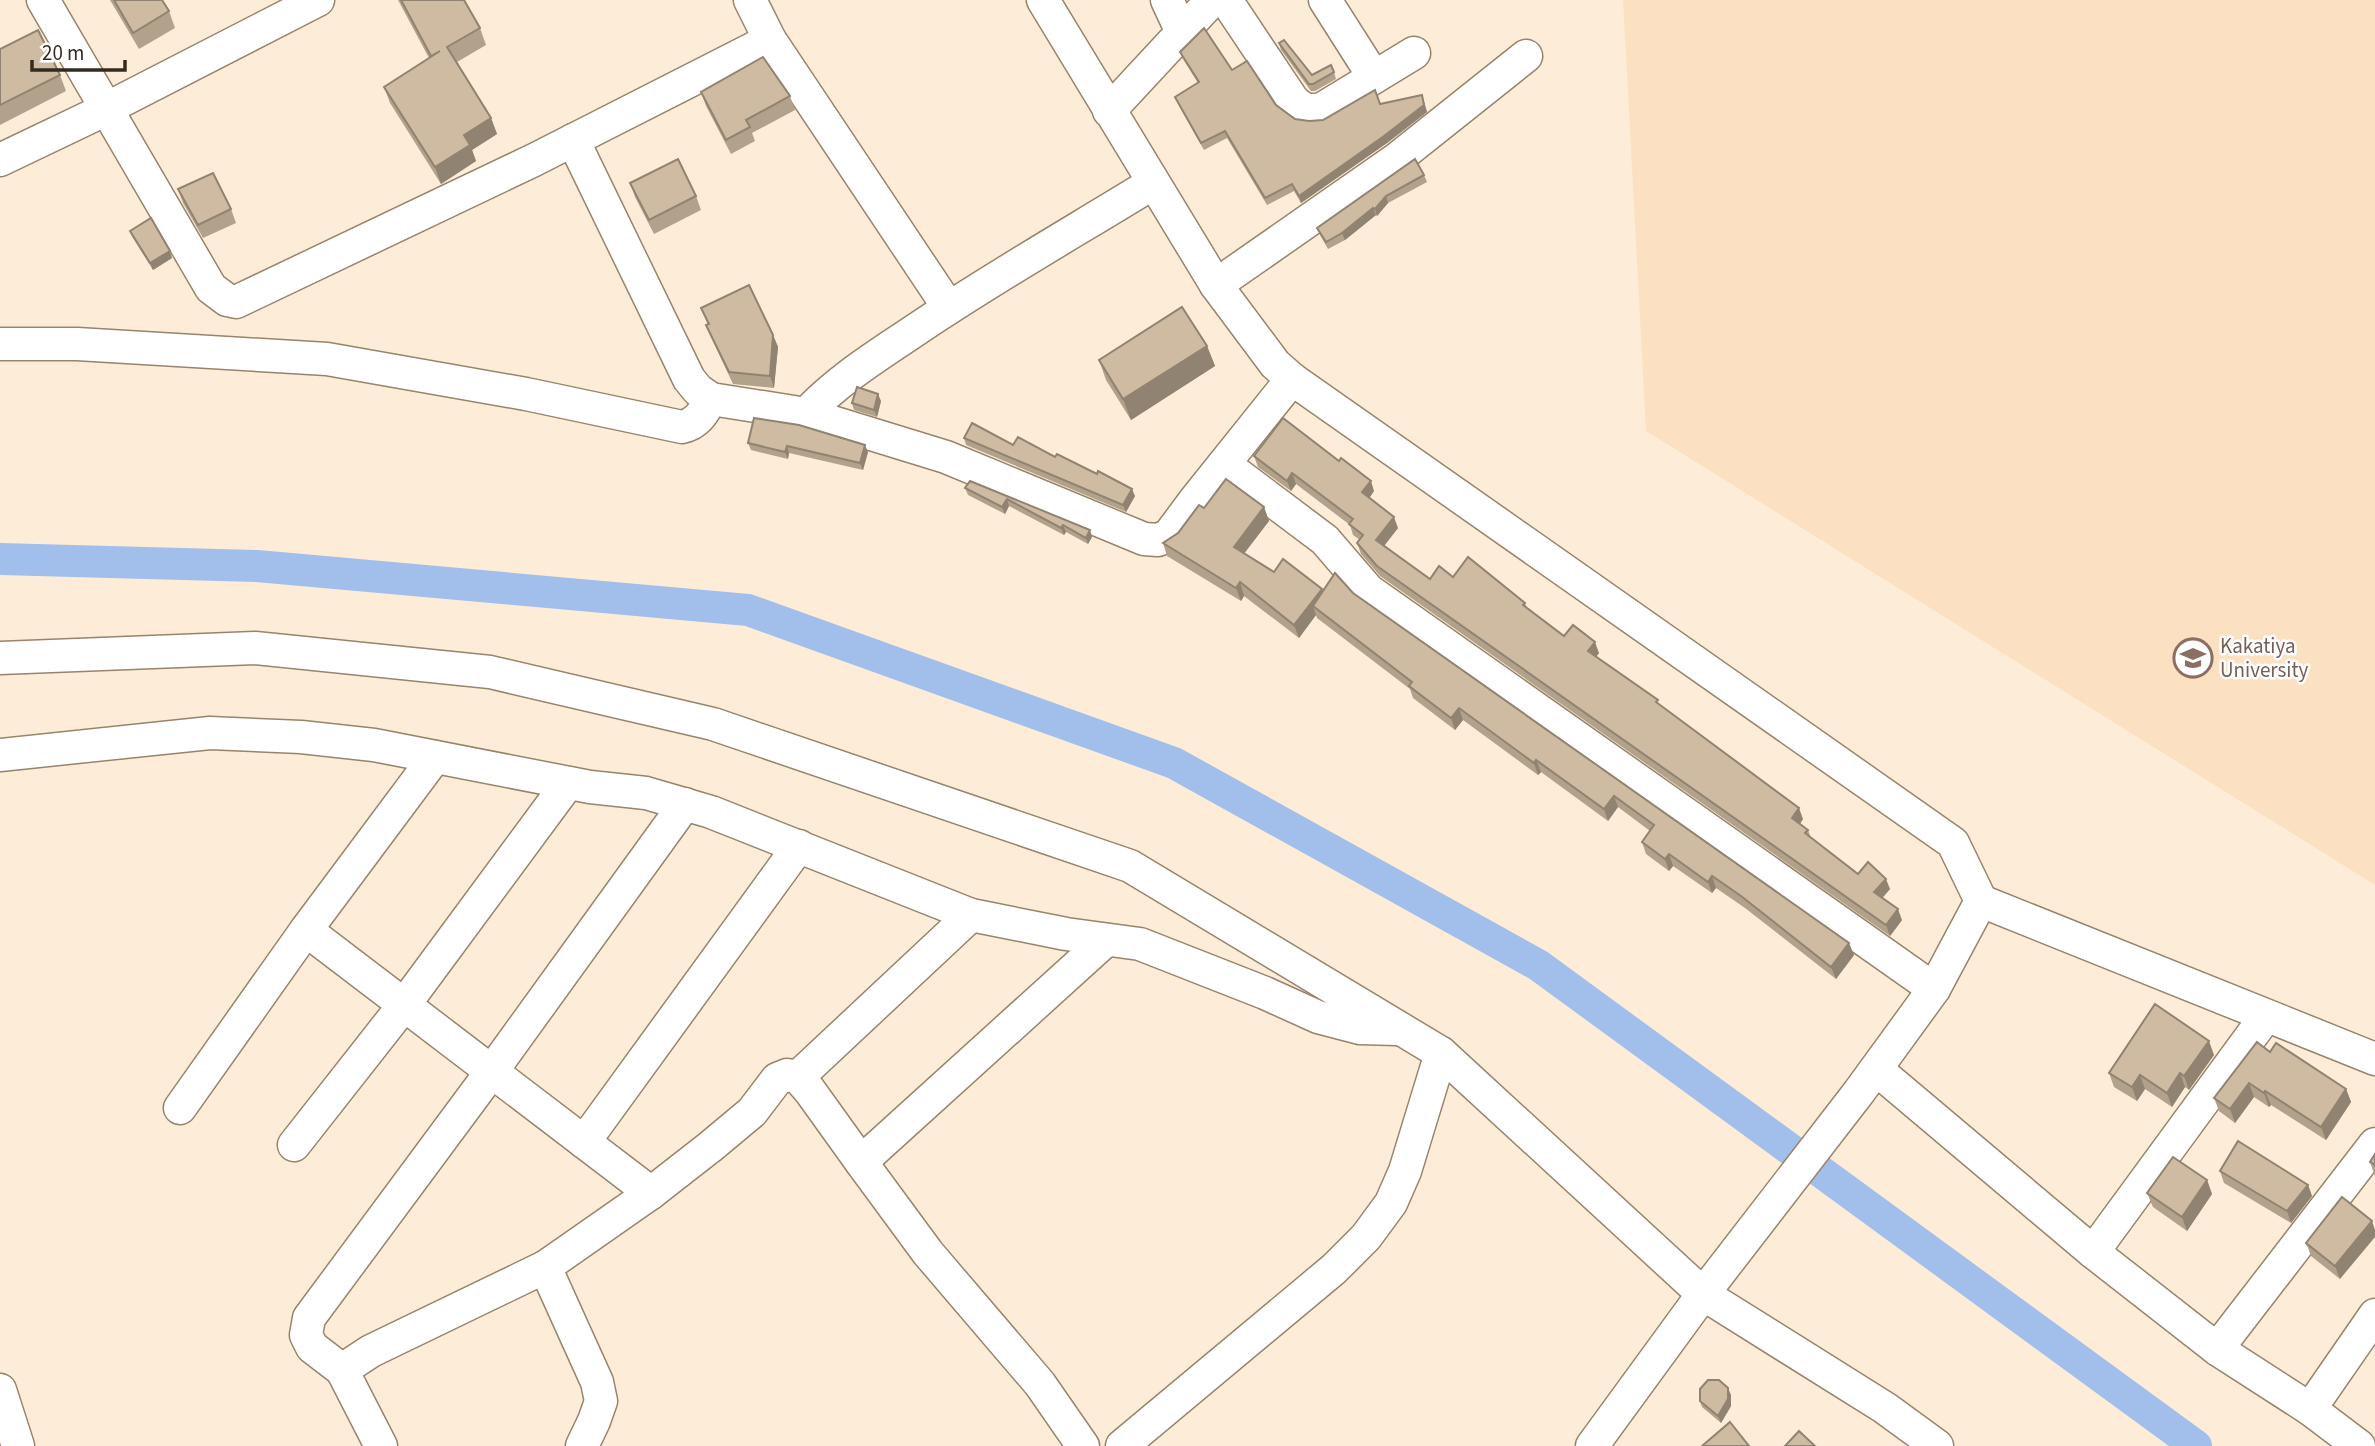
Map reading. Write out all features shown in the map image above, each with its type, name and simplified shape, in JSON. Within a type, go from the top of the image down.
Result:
[{"type":"street","points":[[43,0],[211,288],[227,300],[236,302],[573,140],[763,13],[949,308]]},
{"type":"street","points":[[0,160],[318,0]]},
{"type":"street","points":[[1043,0],[1216,285],[1275,363],[1292,379],[1953,843],[1981,901],[2375,1059]]},
{"type":"street","points":[[1167,0],[1182,32]]},
{"type":"street","points":[[1109,111],[1212,0]]},
{"type":"street","points":[[1226,0],[1300,108],[1312,111],[1322,109],[1414,52]]},
{"type":"street","points":[[1325,0],[1374,77]]},
{"type":"street","points":[[1216,285],[1398,158],[1525,56]]},
{"type":"street","points":[[573,140],[689,379],[711,399],[806,414],[946,457],[1144,539],[1158,540],[1169,535],[1292,379]]},
{"type":"street","points":[[806,414],[829,389],[854,370],[949,308],[1153,183]]},
{"type":"street","points":[[0,344],[77,344],[327,359],[526,394],[682,427],[693,425],[711,399]]},
{"type":"street","points":[[1224,464],[1325,540],[1368,590],[1934,989]]},
{"type":"street","points":[[0,658],[255,648],[490,672],[713,723],[1130,866],[1441,1053],[1703,1294],[1885,1408],[1937,1446]]},
{"type":"street","points":[[0,755],[210,733],[301,737],[374,745],[568,783],[646,793],[711,812],[971,915],[1066,934],[1140,944],[1318,1017],[1360,1028],[1401,1029]]},
{"type":"street","points":[[180,1108],[306,930],[435,757]]},
{"type":"street","points":[[295,1145],[404,1004],[568,783]]},
{"type":"street","points":[[381,1446],[342,1370],[312,1347],[306,1335],[309,1318],[685,804]]},
{"type":"street","points":[[584,1142],[799,846]]},
{"type":"street","points":[[1592,1446],[1703,1294],[1867,1081],[1934,989],[1981,901]]},
{"type":"street","points":[[798,1077],[971,915]]},
{"type":"street","points":[[306,930],[651,1194]]},
{"type":"street","points":[[862,1162],[1106,940]]},
{"type":"street","points":[[2094,1252],[2266,1016]]},
{"type":"street","points":[[1122,1446],[1334,1269],[1366,1237],[1391,1203],[1405,1171],[1441,1053]]},
{"type":"street","points":[[342,1370],[370,1351],[545,1267],[651,1194],[751,1112],[778,1079],[786,1075],[798,1077],[810,1091],[928,1252],[1040,1384],[1083,1446]]},
{"type":"street","points":[[1867,1081],[2094,1252],[2217,1349],[2310,1409],[2358,1446]]},
{"type":"street","points":[[2217,1349],[2375,1144]]},
{"type":"street","points":[[545,1267],[597,1382],[601,1401],[582,1446]]},
{"type":"street","points":[[2310,1409],[2375,1315]]},
{"type":"street","points":[[0,1390],[18,1446]]},
{"type":"shaded area","name":"Kakatiya University","points":[[1623,0],[2375,0],[2375,885],[1646,431]]},
{"type":"building","points":[[114,0],[162,0],[169,11],[133,33]]},
{"type":"building","points":[[401,0],[464,0],[480,28],[447,47],[491,118],[464,135],[470,145],[435,167],[384,87],[440,51],[431,56]]},
{"type":"building","points":[[1204,28],[1232,70],[1247,61],[1276,105],[1295,119],[1323,120],[1375,90],[1380,104],[1422,95],[1424,105],[1299,196],[1292,184],[1265,198],[1225,131],[1201,143],[1175,97],[1199,82],[1180,52]]},
{"type":"building","points":[[38,30],[60,75],[0,105],[0,49]]},
{"type":"building","points":[[1284,40],[1312,75],[1331,65],[1334,72],[1309,84],[1279,43]]},
{"type":"building","points":[[763,57],[790,96],[746,120],[750,127],[726,140],[701,92]]},
{"type":"building","points":[[678,159],[696,196],[649,220],[630,183]]},
{"type":"building","points":[[1415,159],[1424,175],[1386,196],[1375,209],[1326,242],[1317,228]]},
{"type":"building","points":[[213,173],[231,209],[198,225],[178,189]]},
{"type":"building","points":[[151,218],[170,251],[150,263],[130,231]]},
{"type":"building","points":[[749,285],[773,335],[770,376],[729,372],[706,325],[709,324],[701,308]]},
{"type":"building","points":[[1182,307],[1207,346],[1123,399],[1099,360]]},
{"type":"building","points":[[857,387],[878,394],[874,410],[852,403]]},
{"type":"building","points":[[754,418],[799,425],[865,445],[860,463],[787,446],[785,452],[748,443]]},
{"type":"building","points":[[1283,418],[1339,461],[1341,458],[1371,481],[1362,492],[1394,517],[1376,540],[1430,579],[1439,566],[1453,577],[1468,557],[1525,603],[1523,605],[1564,636],[1573,625],[1595,642],[1588,651],[1658,700],[1656,702],[1799,808],[1792,818],[1808,830],[1805,833],[1858,874],[1868,862],[1886,879],[1874,892],[1898,909],[1886,925],[1377,566],[1357,543],[1363,535],[1349,524],[1353,519],[1292,473],[1287,481],[1254,456]]},
{"type":"building","points":[[972,423],[1013,445],[1018,437],[1055,457],[1057,454],[1097,474],[1098,471],[1132,489],[1123,505],[964,438]]},
{"type":"building","points":[[1226,479],[1264,507],[1234,547],[1274,572],[1283,559],[1322,589],[1294,625],[1240,582],[1236,588],[1163,543],[1178,533],[1199,505],[1204,508]]},
{"type":"building","points":[[970,481],[1090,530],[1086,538],[1007,499],[1002,507],[965,488]]},
{"type":"building","points":[[1335,573],[1353,593],[1849,943],[1831,967],[1712,876],[1708,882],[1669,854],[1665,859],[1642,842],[1654,825],[1614,796],[1604,809],[1536,760],[1534,763],[1459,708],[1451,718],[1409,686],[1412,682],[1313,606]]},
{"type":"building","points":[[2155,1004],[2209,1041],[2184,1076],[2180,1073],[2167,1093],[2140,1075],[2132,1087],[2109,1073]]},
{"type":"building","points":[[2257,1042],[2270,1052],[2276,1043],[2346,1089],[2321,1127],[2249,1083],[2230,1109],[2214,1098]]},
{"type":"building","points":[[2238,1141],[2308,1185],[2287,1211],[2220,1171]]},
{"type":"building","points":[[2173,1157],[2207,1180],[2182,1217],[2147,1193]]},
{"type":"building","points":[[2342,1197],[2372,1221],[2335,1266],[2306,1243]]},
{"type":"building","points":[[1708,1380],[1719,1380],[1728,1388],[1728,1399],[1718,1416],[1700,1401],[1700,1389]]},
{"type":"building","points":[[1730,1422],[1749,1446],[1702,1446]]},
{"type":"building","points":[[1799,1431],[1815,1446],[1785,1446]]},
{"type":"waterway","points":[[0,559],[257,566],[748,610],[1174,763],[1538,965],[2196,1446]]},
{"type":"place","name":"Kakatiya University","points":[[2193,658]]}]
